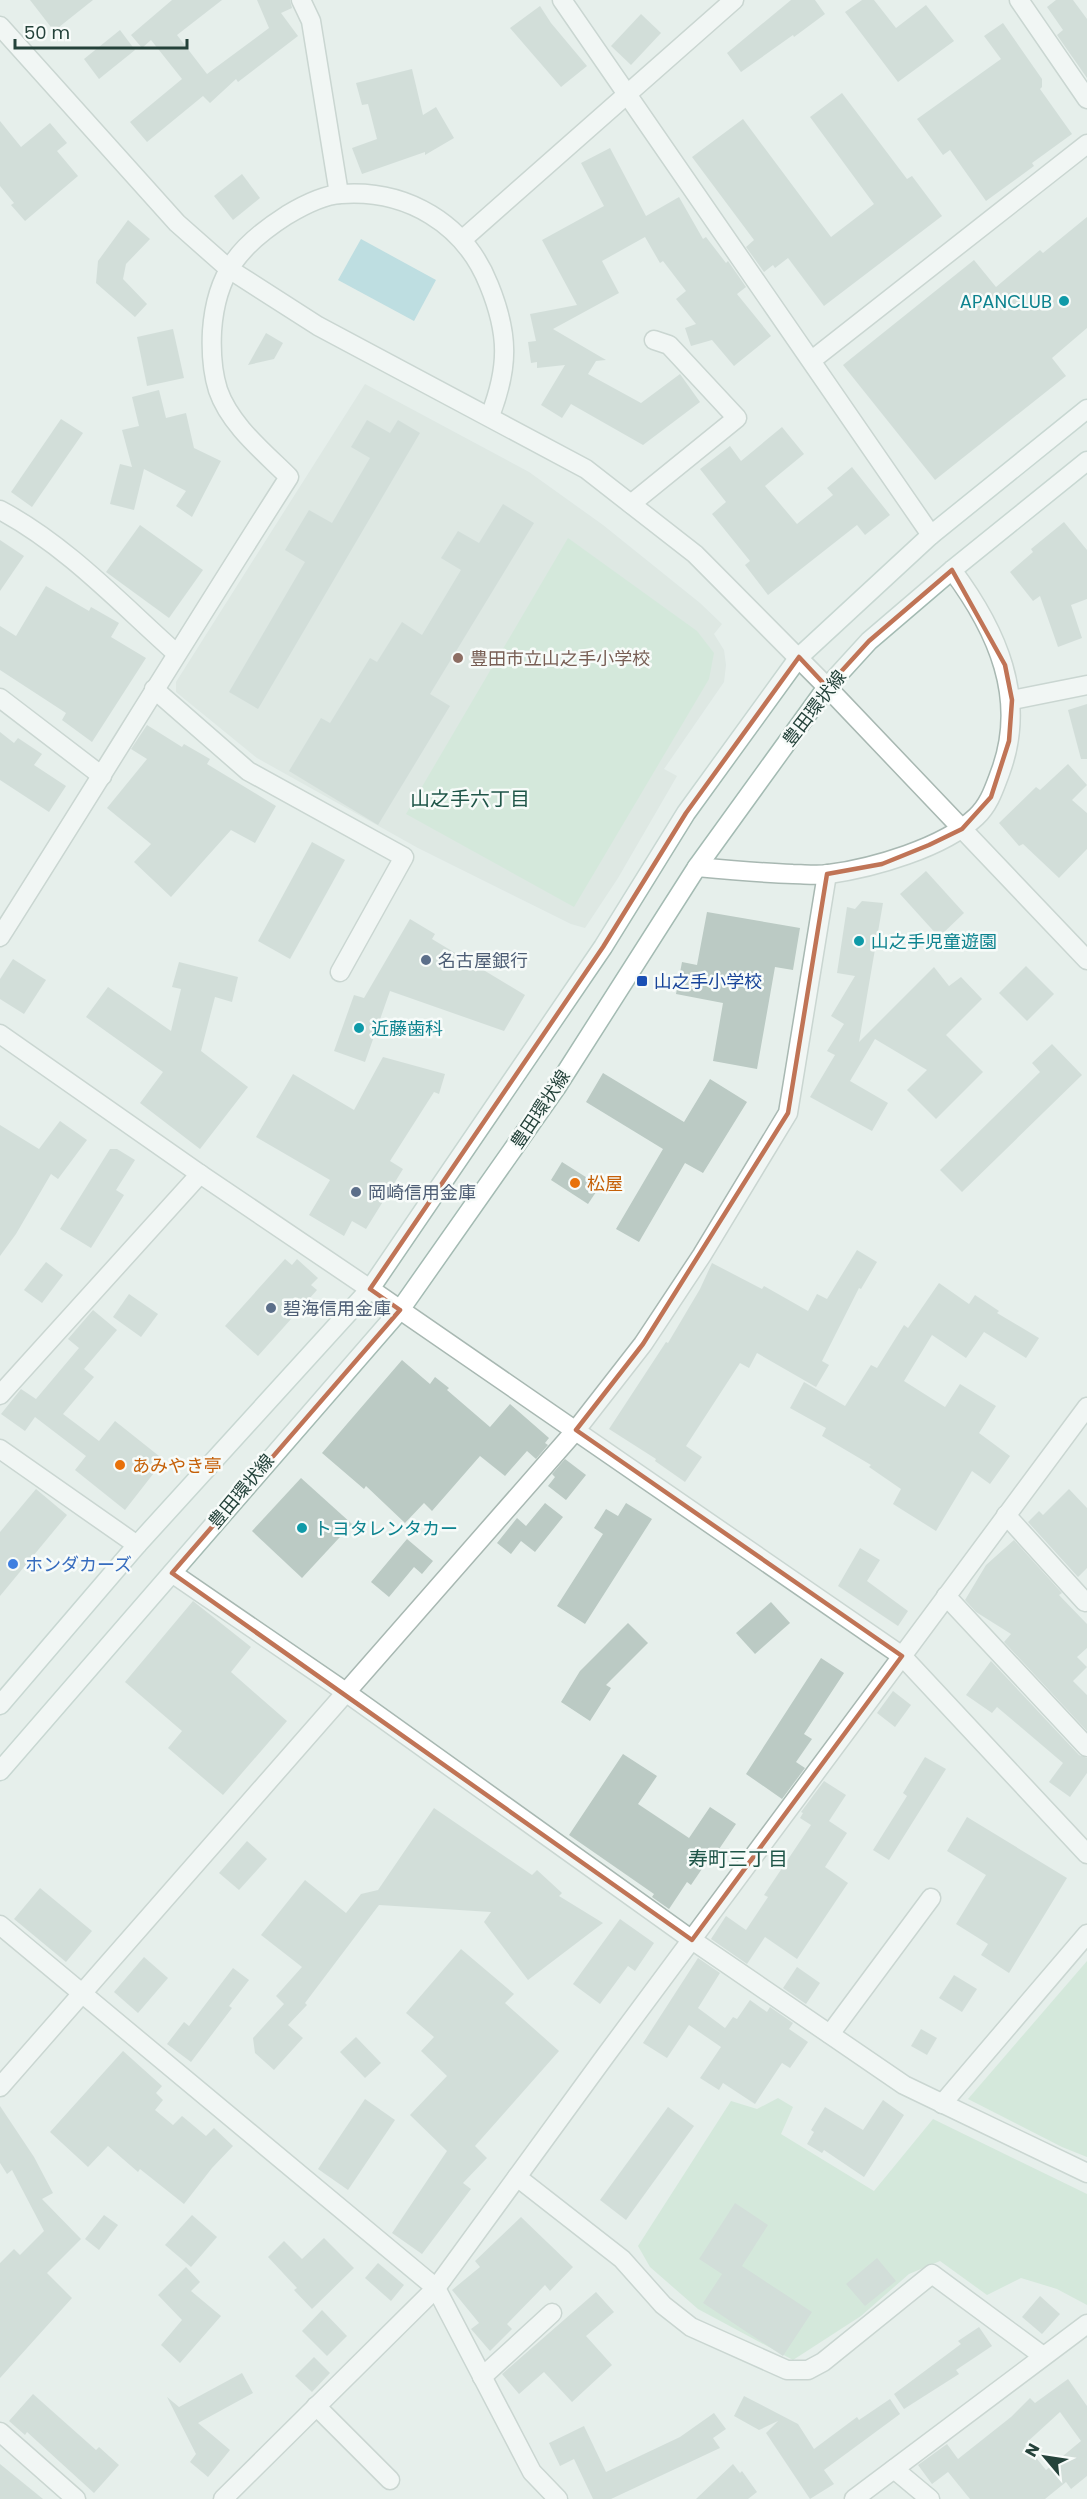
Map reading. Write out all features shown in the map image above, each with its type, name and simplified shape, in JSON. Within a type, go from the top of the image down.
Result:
[{"type":"street","points":[[301,0],[311,21],[339,194]]},
{"type":"street","points":[[562,0],[931,535]]},
{"type":"street","points":[[463,239],[734,0]]},
{"type":"street","points":[[1019,0],[1087,99]]},
{"type":"street","points":[[0,26],[177,223],[230,269],[318,326],[586,469],[711,569],[799,657],[1087,960]]},
{"type":"street","points":[[812,360],[1087,144]]},
{"type":"street","points":[[0,937],[102,776],[176,653],[289,477],[252,440],[229,412],[218,391],[213,368],[213,320],[218,294],[243,248],[259,233],[295,210],[339,194],[378,196],[410,205],[440,220],[463,239],[486,278],[503,325],[505,366],[500,390],[490,416]]},
{"type":"street","points":[[631,504],[737,418],[669,345],[654,340]]},
{"type":"street","points":[[0,1705],[137,1545],[370,1289],[603,947],[686,813],[799,657],[931,535],[1087,409]]},
{"type":"street","name":"豊田環状線","points":[[0,1771],[400,1310],[556,1088],[697,867],[827,687],[869,641],[952,570],[1087,462]]},
{"type":"street","points":[[0,510],[23,522],[55,546],[176,653]]},
{"type":"street","points":[[697,867],[827,874],[882,864],[962,829],[978,816],[991,797],[1003,767],[1009,741],[1012,700],[1005,665],[982,617],[952,570]]},
{"type":"street","points":[[1012,700],[1087,685]]},
{"type":"street","points":[[154,689],[248,771],[404,857],[340,972]]},
{"type":"street","points":[[0,698],[102,776]]},
{"type":"street","points":[[0,2087],[576,1430],[650,1334],[702,1255],[788,1113],[827,874]]},
{"type":"street","points":[[0,1034],[902,1656],[1087,1854]]},
{"type":"street","points":[[0,1395],[200,1174]]},
{"type":"street","points":[[223,2499],[436,2288],[1087,1407]]},
{"type":"street","points":[[0,1449],[137,1545]]},
{"type":"street","points":[[1006,1515],[1085,1602]]},
{"type":"street","points":[[172,1573],[347,1693],[692,1940],[904,2085],[1087,2173]]},
{"type":"street","points":[[946,1596],[1087,1748]]},
{"type":"street","points":[[830,2034],[931,1898]]},
{"type":"street","points":[[0,1925],[436,2288],[531,2472],[558,2499]]},
{"type":"street","points":[[942,2104],[1087,1934]]},
{"type":"street","points":[[517,2177],[622,2259],[663,2305],[691,2327],[787,2370],[808,2370],[823,2362],[932,2274],[1043,2355]]},
{"type":"street","points":[[482,2377],[552,2313]]},
{"type":"street","points":[[854,2499],[1087,2324]]},
{"type":"street","points":[[316,2406],[390,2480]]},
{"type":"street","points":[[0,2432],[76,2499]]},
{"type":"street","points":[[894,2469],[930,2499]]},
{"type":"highlighted area","points":[[952,570],[1005,665],[1012,700],[1009,741],[991,797],[962,829],[929,845],[882,864],[827,874],[788,1113],[643,1344],[576,1430],[902,1656],[692,1940],[172,1573],[400,1310],[370,1289],[603,947],[686,813],[799,657],[827,687],[869,641]]},
{"type":"shaded area","name":"豊田市立山之手小学校","points":[[365,384],[529,472],[603,525],[700,603],[722,624],[714,634],[724,650],[726,665],[724,682],[664,769],[677,776],[618,878],[585,928],[571,924],[418,848],[257,758],[176,692],[176,682]]},
{"type":"green space","points":[[568,538],[697,631],[714,653],[709,679],[574,907],[406,814]]},
{"type":"green space","points":[[1087,1961],[1087,2157],[1062,2147],[968,2099]]},
{"type":"green space","points":[[778,2098],[793,2107],[781,2134],[874,2191],[933,2119],[1087,2194],[1087,2305],[1057,2289],[1021,2278],[987,2295],[940,2261],[909,2274],[861,2316],[793,2360],[698,2309],[650,2267],[638,2246],[731,2101],[757,2109]]},
{"type":"water","points":[[361,239],[436,280],[414,321],[338,280]]},
{"type":"building","points":[[30,0],[93,0],[54,31]]},
{"type":"building","points":[[172,0],[222,0],[177,35],[207,74],[269,28],[257,0],[290,0],[292,8],[281,13],[298,36],[238,82],[236,79],[210,103],[203,96],[147,142],[130,122],[182,79],[151,40],[142,48],[131,35]]},
{"type":"building","points":[[791,0],[815,0],[825,14],[741,72],[727,53]]},
{"type":"building","points":[[862,0],[874,0],[896,28],[926,5],[954,41],[898,82],[845,12]]},
{"type":"building","points":[[1056,0],[1073,0],[1087,19],[1087,78],[1057,35],[1063,30],[1047,7]]},
{"type":"building","points":[[540,6],[551,23],[587,66],[561,87],[510,28]]},
{"type":"building","points":[[641,14],[661,33],[631,65],[611,46]]},
{"type":"building","points":[[1003,23],[1042,79],[1040,89],[1072,134],[1032,163],[1034,166],[986,201],[950,150],[943,155],[917,119],[1001,59],[984,36]]},
{"type":"building","points":[[120,30],[135,50],[99,79],[84,59]]},
{"type":"building","points":[[412,69],[423,115],[436,107],[454,138],[425,155],[425,152],[362,174],[352,148],[377,139],[368,104],[362,105],[356,83]]},
{"type":"building","points":[[842,93],[907,179],[912,176],[942,216],[824,306],[788,258],[775,268],[773,265],[764,272],[746,247],[754,240],[692,157],[743,119],[831,237],[874,204],[810,117]]},
{"type":"building","points":[[0,121],[21,147],[50,123],[67,143],[57,151],[78,176],[25,221],[11,205],[14,203],[0,186]]},
{"type":"building","points":[[610,148],[646,216],[679,197],[703,239],[706,237],[726,263],[728,261],[746,287],[737,294],[771,336],[734,366],[712,340],[691,346],[685,328],[696,324],[676,299],[686,291],[663,261],[660,263],[645,237],[602,261],[619,293],[553,329],[606,360],[596,361],[588,374],[641,403],[680,374],[700,402],[643,445],[571,404],[562,418],[541,405],[565,365],[537,368],[537,362],[531,363],[528,342],[536,341],[530,314],[577,305],[542,240],[604,206],[581,163]]},
{"type":"building","points":[[242,174],[260,198],[233,220],[214,196]]},
{"type":"building","points":[[1087,217],[1087,328],[1052,358],[1066,376],[935,480],[843,365],[974,260],[996,287],[1040,250],[1043,253]]},
{"type":"building","points":[[128,220],[150,239],[126,264],[123,279],[147,304],[135,317],[96,283],[98,261]]},
{"type":"building","points":[[173,329],[184,378],[147,386],[137,337]]},
{"type":"building","points":[[266,333],[283,343],[274,359],[248,365]]},
{"type":"building","points":[[159,390],[166,418],[186,413],[194,448],[221,461],[192,517],[176,506],[186,491],[144,469],[134,510],[110,504],[120,464],[132,467],[122,430],[139,426],[132,397]]},
{"type":"building","points":[[61,419],[83,433],[32,507],[11,492]]},
{"type":"building","points":[[367,420],[390,433],[398,420],[420,433],[258,709],[229,692],[305,562],[285,550],[309,510],[332,523],[370,458],[351,447]]},
{"type":"building","points":[[782,427],[804,454],[765,486],[797,524],[833,495],[827,488],[852,467],[890,515],[865,535],[857,525],[768,595],[745,565],[750,561],[712,514],[726,502],[700,469],[730,446],[741,461]]},
{"type":"building","points":[[503,504],[534,523],[430,694],[450,706],[378,825],[289,771],[321,718],[330,723],[370,658],[377,662],[402,622],[422,635],[461,570],[441,558],[458,531],[479,543]]},
{"type":"building","points":[[1064,522],[1087,550],[1087,599],[1071,605],[1082,638],[1058,647],[1040,596],[1033,601],[1010,572],[1033,552],[1031,549]]},
{"type":"building","points":[[140,525],[203,570],[169,618],[106,572]]},
{"type":"building","points":[[0,540],[24,556],[0,591]]},
{"type":"building","points":[[46,586],[89,611],[91,607],[119,623],[111,637],[146,658],[92,742],[62,720],[66,713],[0,670],[0,626],[16,636]]},
{"type":"building","points":[[1087,704],[1087,759],[1081,759],[1068,710]]},
{"type":"building","points":[[147,725],[182,747],[184,744],[210,759],[207,764],[276,806],[255,843],[231,830],[171,897],[134,862],[151,844],[107,808],[147,759],[131,749]]},
{"type":"building","points":[[0,732],[14,743],[18,738],[42,754],[34,765],[66,786],[49,812],[0,780]]},
{"type":"building","points":[[1068,764],[1087,785],[1072,800],[1087,813],[1087,849],[1059,878],[1023,844],[1019,846],[999,823],[1036,787],[1040,790]]},
{"type":"building","points":[[312,842],[345,860],[290,959],[258,941]]},
{"type":"building","points":[[926,871],[964,913],[939,937],[900,894]]},
{"type":"building","points":[[862,901],[883,903],[859,1042],[934,967],[949,986],[961,977],[982,999],[946,1035],[983,1072],[936,1119],[907,1090],[927,1070],[875,1039],[850,1081],[888,1103],[872,1131],[810,1097],[835,1055],[827,1051],[844,1024],[831,1016],[855,976],[837,973],[847,907],[855,909]]},
{"type":"building","points":[[707,912],[800,928],[793,970],[775,967],[757,1069],[713,1061],[723,1003],[676,994],[682,962],[697,965]]},
{"type":"building","name":"名古屋銀行","points":[[410,919],[435,934],[432,939],[525,995],[504,1031],[390,991],[365,1062],[334,1051],[354,995],[364,998]]},
{"type":"building","points":[[13,959],[46,980],[24,1014],[0,999],[0,979]]},
{"type":"building","points":[[179,962],[238,977],[232,1002],[215,997],[201,1051],[248,1087],[200,1149],[140,1103],[163,1072],[86,1017],[108,987],[171,1031],[181,989],[172,987]]},
{"type":"building","points":[[1026,966],[1054,994],[1027,1021],[999,993]]},
{"type":"building","points":[[1052,1044],[1082,1075],[962,1192],[940,1170],[1040,1072],[1032,1063]]},
{"type":"building","points":[[383,1057],[445,1074],[439,1094],[434,1092],[390,1161],[403,1169],[366,1229],[352,1221],[344,1236],[309,1215],[330,1180],[256,1137],[293,1074],[354,1110]]},
{"type":"building","points":[[603,1073],[684,1122],[710,1079],[747,1102],[703,1173],[685,1163],[639,1242],[616,1229],[663,1149],[586,1102]]},
{"type":"building","points":[[60,1121],[87,1140],[58,1179],[51,1174],[16,1234],[0,1256],[0,1125],[39,1149]]},
{"type":"building","points":[[110,1149],[117,1149],[135,1160],[116,1190],[124,1195],[91,1248],[60,1229]]},
{"type":"building","name":"松屋","points":[[562,1162],[600,1186],[588,1204],[551,1180]]},
{"type":"building","points":[[857,1250],[877,1262],[861,1289],[859,1288],[822,1361],[829,1365],[816,1387],[757,1353],[749,1368],[740,1363],[686,1446],[702,1457],[685,1482],[655,1461],[656,1459],[609,1429],[666,1342],[668,1343],[700,1289],[712,1263],[762,1289],[764,1286],[808,1311],[817,1294],[827,1299]]},
{"type":"building","name":"碧海信用金庫","points":[[285,1259],[292,1265],[297,1259],[318,1278],[311,1285],[317,1290],[258,1356],[225,1326]]},
{"type":"building","points":[[46,1262],[63,1275],[42,1303],[24,1290]]},
{"type":"building","points":[[939,1283],[969,1304],[975,1295],[999,1311],[997,1313],[1039,1338],[1026,1358],[984,1332],[966,1358],[932,1335],[904,1381],[945,1407],[960,1384],[996,1406],[979,1433],[1010,1456],[990,1484],[972,1471],[936,1531],[893,1504],[901,1489],[869,1467],[871,1465],[822,1436],[826,1428],[790,1408],[804,1382],[845,1406],[871,1365],[877,1368],[904,1325],[908,1328]]},
{"type":"building","points":[[129,1294],[158,1314],[141,1337],[113,1317]]},
{"type":"building","points":[[93,1310],[117,1330],[84,1369],[94,1377],[63,1414],[99,1441],[115,1421],[164,1460],[125,1510],[75,1470],[86,1456],[35,1417],[25,1431],[1,1414],[21,1389],[36,1399],[79,1348],[68,1339]]},
{"type":"building","points":[[402,1360],[430,1384],[435,1377],[490,1427],[510,1404],[549,1438],[545,1443],[548,1445],[536,1459],[527,1451],[505,1476],[480,1456],[432,1511],[424,1503],[405,1523],[366,1486],[364,1489],[322,1453]]},
{"type":"building","points":[[565,1459],[586,1475],[566,1500],[548,1486],[555,1477],[552,1474]]},
{"type":"building","name":"トヨタレンタカー","points":[[301,1478],[352,1524],[302,1578],[252,1531]]},
{"type":"building","name":"ホンダカーズ","points":[[36,1489],[67,1515],[0,1596],[0,1532]]},
{"type":"building","points":[[1069,1489],[1087,1508],[1087,1568],[1078,1577],[1028,1522],[1039,1511],[1043,1515]]},
{"type":"building","points":[[545,1503],[563,1517],[535,1552],[521,1541],[511,1554],[497,1543],[517,1518],[526,1526]]},
{"type":"building","points":[[626,1503],[652,1519],[585,1624],[557,1606],[603,1534],[594,1528],[606,1509],[618,1516]]},
{"type":"building","points":[[407,1539],[433,1561],[422,1574],[414,1567],[389,1597],[371,1582]]},
{"type":"building","points":[[1014,1540],[1062,1593],[1059,1595],[1087,1624],[1087,1648],[1077,1657],[1087,1667],[1073,1681],[1087,1695],[1087,1731],[1004,1642],[1011,1634],[976,1612],[965,1600],[986,1565]]},
{"type":"building","points":[[860,1548],[880,1560],[867,1581],[908,1611],[898,1626],[838,1586]]},
{"type":"building","points":[[193,1601],[251,1647],[231,1672],[287,1721],[223,1795],[168,1748],[182,1731],[125,1682]]},
{"type":"building","points":[[771,1602],[790,1623],[755,1654],[736,1633]]},
{"type":"building","points":[[628,1623],[648,1643],[606,1685],[611,1688],[590,1721],[561,1702],[580,1671]]},
{"type":"building","points":[[821,1658],[844,1673],[804,1734],[812,1739],[796,1762],[805,1768],[782,1799],[746,1774]]},
{"type":"building","points":[[991,1661],[1079,1755],[1087,1758],[1087,1773],[1070,1797],[1049,1782],[1063,1763],[997,1707],[992,1713],[966,1695]]},
{"type":"building","points":[[893,1691],[911,1705],[895,1727],[877,1713]]},
{"type":"building","points":[[623,1754],[657,1776],[638,1804],[689,1838],[710,1807],[736,1824],[711,1861],[708,1860],[691,1885],[687,1882],[669,1909],[652,1897],[654,1894],[569,1835]]},
{"type":"building","points":[[925,1757],[946,1769],[889,1860],[873,1850],[907,1796],[903,1793]]},
{"type":"building","points":[[824,1781],[846,1795],[829,1821],[847,1833],[825,1867],[848,1883],[797,1959],[765,1937],[747,1964],[711,1939],[726,1916],[746,1930],[768,1897],[764,1895],[811,1825],[800,1818],[803,1813],[801,1812]]},
{"type":"building","points":[[434,1808],[532,1875],[537,1870],[562,1893],[559,1896],[603,1923],[528,1980],[484,1922],[491,1912],[379,1905],[305,2003],[307,2005],[288,2025],[303,2038],[274,2070],[255,2053],[253,2038],[284,2004],[276,1996],[302,1967],[261,1935],[305,1880],[346,1913],[361,1894],[378,1890]]},
{"type":"building","points":[[967,1817],[1067,1878],[1009,1973],[981,1955],[988,1944],[956,1924],[986,1875],[947,1851]]},
{"type":"building","points":[[247,1841],[267,1859],[239,1890],[219,1873]]},
{"type":"building","points":[[40,1888],[92,1931],[66,1962],[14,1919]]},
{"type":"building","points":[[620,1919],[654,1943],[635,1971],[628,1966],[600,2004],[573,1984]]},
{"type":"building","points":[[461,1949],[514,1994],[505,2003],[559,2051],[475,2146],[487,2158],[463,2183],[471,2189],[422,2254],[392,2233],[447,2151],[410,2115],[447,2076],[421,2051],[434,2037],[406,2013]]},
{"type":"building","points":[[144,1957],[168,1978],[138,2013],[114,1992]]},
{"type":"building","points":[[698,1958],[720,1973],[698,2008],[725,2028],[733,2017],[737,2019],[750,2000],[767,2012],[770,2007],[793,2023],[789,2029],[808,2042],[790,2068],[782,2063],[755,2104],[723,2083],[719,2090],[700,2078],[721,2047],[689,2025],[667,2058],[643,2043]]},
{"type":"building","points":[[797,1967],[820,1983],[806,2004],[783,1988]]},
{"type":"building","points":[[233,1968],[249,1980],[229,2006],[232,2008],[191,2062],[167,2044],[184,2022],[189,2026]]},
{"type":"building","points":[[954,1975],[977,1989],[962,2012],[939,1998]]},
{"type":"building","points":[[921,2029],[937,2038],[927,2055],[911,2046]]},
{"type":"building","points":[[356,2037],[381,2063],[365,2078],[340,2052]]},
{"type":"building","points":[[123,2051],[162,2086],[156,2093],[163,2100],[155,2110],[173,2125],[182,2116],[206,2136],[214,2128],[233,2146],[212,2168],[184,2204],[140,2169],[138,2172],[108,2146],[88,2167],[50,2132]]},
{"type":"building","points":[[365,2099],[395,2120],[348,2190],[318,2169]]},
{"type":"building","points":[[883,2100],[904,2115],[864,2177],[824,2150],[822,2153],[807,2144],[814,2132],[811,2130],[825,2107],[863,2130]]},
{"type":"building","points":[[0,2106],[34,2157],[53,2193],[42,2199],[81,2239],[47,2273],[72,2298],[0,2378],[0,2263],[14,2249],[20,2255],[44,2231],[12,2170],[7,2174],[0,2163]]},
{"type":"building","points":[[668,2107],[694,2126],[626,2220],[600,2200]]},
{"type":"building","points":[[735,2203],[768,2225],[742,2266],[812,2312],[783,2356],[703,2303],[722,2274],[699,2259]]},
{"type":"building","points":[[104,2215],[118,2225],[99,2250],[85,2239]]},
{"type":"building","points":[[192,2215],[217,2237],[191,2267],[165,2245]]},
{"type":"building","points":[[521,2217],[573,2267],[550,2291],[545,2285],[507,2324],[512,2329],[490,2351],[471,2329],[479,2323],[452,2290],[480,2267],[475,2261]]},
{"type":"building","points":[[324,2238],[354,2268],[312,2309],[294,2290],[297,2288],[268,2257],[284,2241],[302,2259]]},
{"type":"building","points":[[877,2258],[896,2281],[865,2306],[846,2284]]},
{"type":"building","points":[[378,2263],[404,2285],[391,2301],[365,2278]]},
{"type":"building","points":[[186,2267],[200,2282],[191,2291],[221,2316],[180,2363],[161,2345],[182,2320],[158,2295]]},
{"type":"building","points":[[596,2292],[614,2312],[586,2336],[612,2365],[572,2402],[544,2372],[519,2394],[502,2374]]},
{"type":"building","points":[[1040,2296],[1060,2314],[1042,2334],[1022,2317]]},
{"type":"building","points":[[322,2310],[347,2336],[327,2356],[302,2331]]},
{"type":"building","points":[[979,2327],[992,2346],[956,2370],[959,2374],[904,2409],[894,2394],[961,2344],[958,2341]]},
{"type":"building","points":[[314,2357],[330,2373],[312,2392],[295,2376]]},
{"type":"building","points":[[242,2373],[253,2393],[198,2423],[230,2450],[208,2477],[190,2462],[196,2454],[167,2397],[179,2407]]},
{"type":"building","points":[[1068,2379],[1087,2406],[1087,2476],[1071,2489],[1066,2482],[1045,2499],[970,2499],[948,2472],[932,2484],[918,2465],[947,2444],[958,2459],[1011,2417],[1030,2398],[1035,2403]],"holes":[[[1060,2412],[1081,2441],[1046,2470],[1025,2444]]]},
{"type":"building","points":[[33,2394],[96,2450],[99,2447],[119,2465],[94,2493],[27,2432],[25,2435],[9,2421]]},
{"type":"building","points":[[744,2396],[798,2424],[814,2449],[857,2417],[859,2420],[890,2399],[900,2414],[824,2470],[834,2484],[810,2499],[766,2433],[778,2421],[759,2430],[734,2416]]},
{"type":"building","points":[[714,2413],[726,2429],[713,2438],[720,2448],[611,2499],[593,2499],[574,2459],[560,2466],[549,2443],[584,2426],[606,2472],[680,2437]]},
{"type":"building","points":[[0,2464],[43,2499],[0,2499]]},
{"type":"building","points":[[733,2464],[740,2473],[742,2471],[757,2492],[748,2499],[696,2499]]},
{"type":"place","name":"APANCLUB","points":[[1064,301]]},
{"type":"place","name":"豊田市立山之手小学校","points":[[458,658]]},
{"type":"place","name":"山之手児童遊園","points":[[859,941]]},
{"type":"place","name":"名古屋銀行","points":[[426,960]]},
{"type":"place","name":"山之手小学校","points":[[642,981]]},
{"type":"place","name":"近藤歯科","points":[[359,1028]]},
{"type":"place","name":"松屋","points":[[575,1183]]},
{"type":"place","name":"岡崎信用金庫","points":[[356,1192]]},
{"type":"place","name":"碧海信用金庫","points":[[271,1308]]},
{"type":"place","name":"あみやき亭","points":[[120,1465]]},
{"type":"place","name":"トヨタレンタカー","points":[[302,1528]]},
{"type":"place","name":"ホンダカーズ","points":[[13,1564]]},
{"type":"district","name":"山之手六丁目","points":[[470,799]]},
{"type":"district","name":"寿町三丁目","points":[[738,1859]]}]
